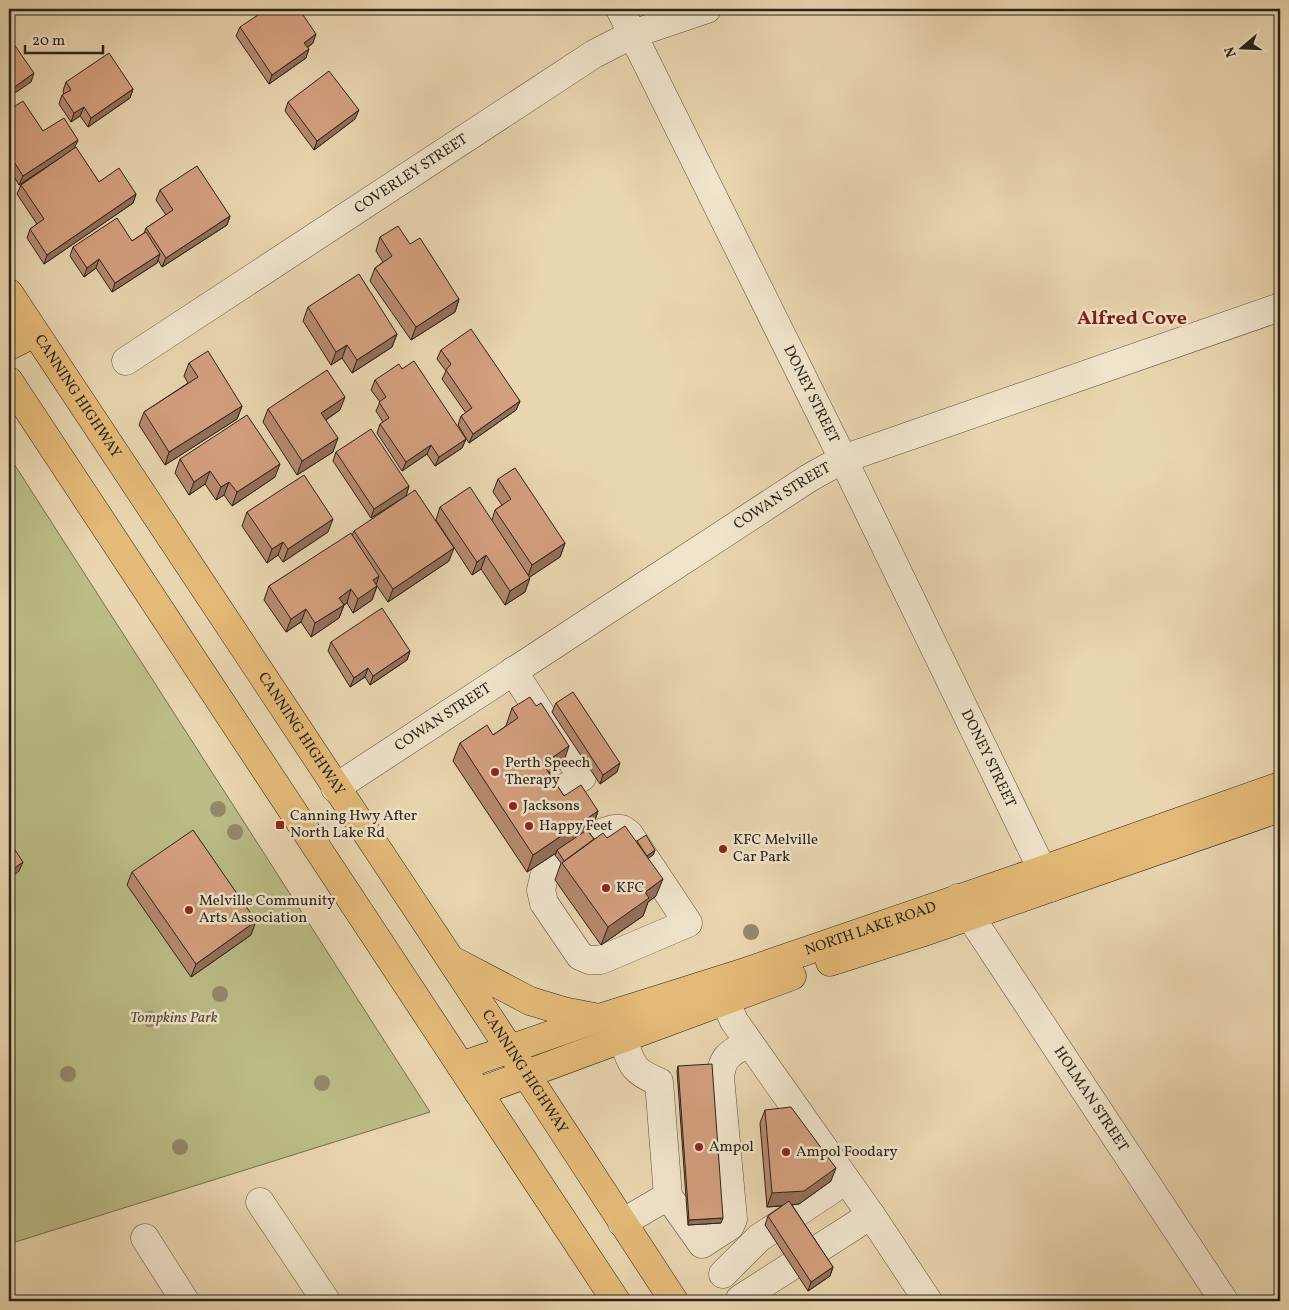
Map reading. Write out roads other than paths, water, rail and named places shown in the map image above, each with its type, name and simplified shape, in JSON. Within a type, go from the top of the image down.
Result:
[{"type":"main road","name":"CANNING HIGHWAY","points":[[9,293],[674,1301]]},
{"type":"main road","points":[[9,346],[35,333]]},
{"type":"main road","points":[[9,381],[616,1301]]},
{"type":"main road","name":"NORTH LAKE ROAD","points":[[1046,879],[1280,786]]},
{"type":"main road","name":"NORTH LAKE ROAD","points":[[461,1066],[599,1018],[753,969],[964,907],[1046,879],[1280,808]]},
{"type":"main road","name":"NORTH LAKE ROAD","points":[[478,1092],[853,954],[964,907]]},
{"type":"main road","points":[[448,958],[530,1001],[563,1011],[599,1018]]},
{"type":"street","name":"DONEY STREET","points":[[620,9],[843,459],[1046,879]]},
{"type":"street","name":"COVERLEY STREET","points":[[126,361],[594,54],[633,34],[707,9]]},
{"type":"street","name":"COWAN STREET","points":[[335,788],[809,478],[843,459],[1280,307]]},
{"type":"street","points":[[513,671],[582,776],[564,789]]},
{"type":"street","points":[[614,828],[622,829],[629,834],[688,923],[601,960],[589,960],[580,956],[544,903],[541,890],[544,878],[551,869],[604,832],[614,828]]},
{"type":"street","name":"HOLMAN STREET","points":[[964,907],[1224,1301]]},
{"type":"street","points":[[726,1000],[734,1021],[748,1042],[871,1215],[928,1301]]},
{"type":"street","points":[[623,1039],[631,1062],[636,1070],[658,1082],[668,1196],[723,1274],[738,1300],[871,1215]]},
{"type":"street","points":[[702,1244],[730,1226],[732,1219],[720,1077],[723,1061],[726,1057],[748,1042]]},
{"type":"street","points":[[723,1274],[759,1238],[846,1180]]},
{"type":"street","points":[[622,1223],[668,1196]]},
{"type":"street","points":[[260,1202],[326,1301]]},
{"type":"street","points":[[145,1238],[185,1301]]},
{"type":"place","name":"Perth Speech Therapy","points":[[495,772]]},
{"type":"place","name":"Jacksons","points":[[513,806]]},
{"type":"place","name":"Canning Hwy After North Lake Rd","points":[[280,825]]},
{"type":"place","name":"Happy Feet","points":[[529,826]]},
{"type":"place","name":"KFC Melville Car Park","points":[[723,849]]},
{"type":"place","name":"KFC","points":[[606,888]]},
{"type":"place","name":"Melville Community Arts Association","points":[[189,910]]},
{"type":"place","name":"Ampol","points":[[699,1147]]},
{"type":"place","name":"Ampol Foodary","points":[[786,1152]]},
{"type":"district","name":"Alfred Cove","points":[[1132,319]]},
{"type":"park label","name":"Tompkins Park","points":[[174,1018]]}]
